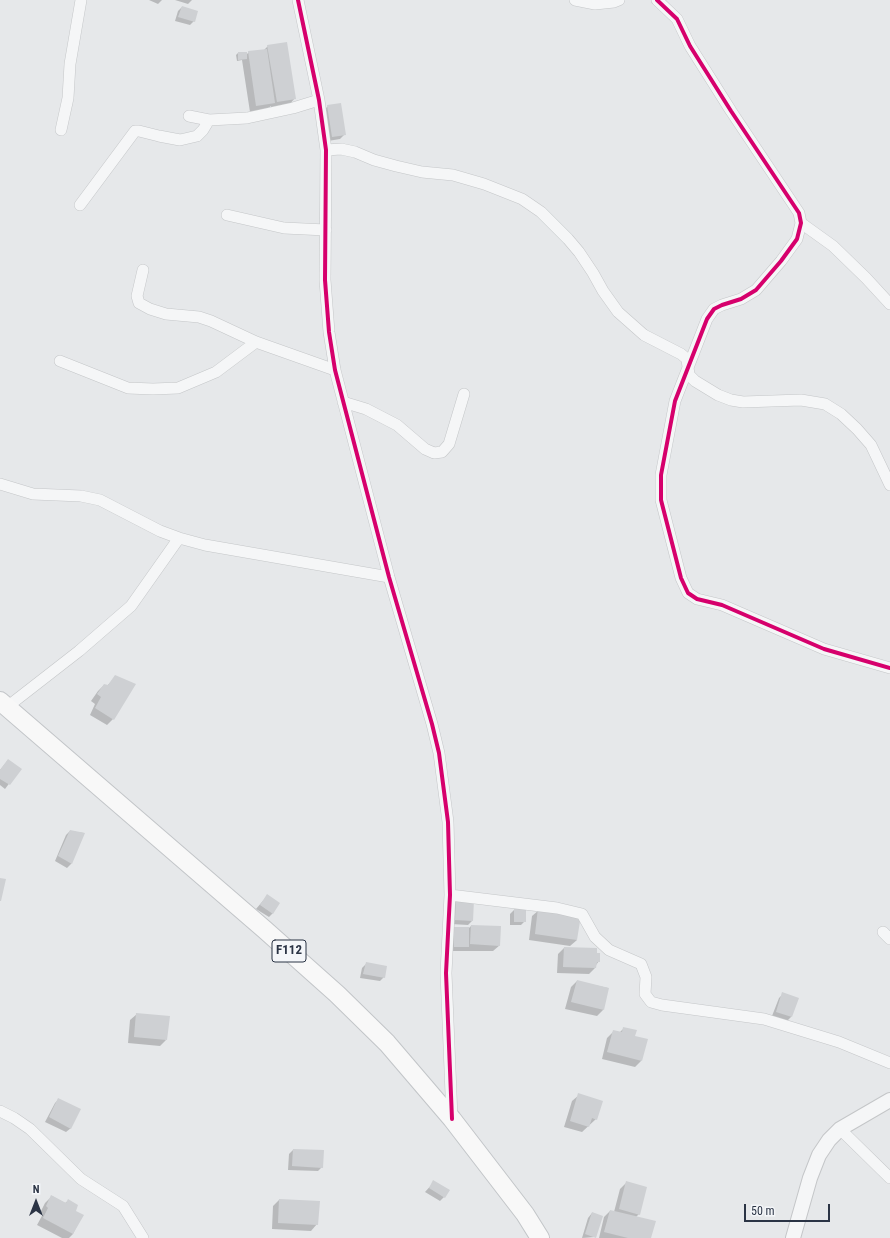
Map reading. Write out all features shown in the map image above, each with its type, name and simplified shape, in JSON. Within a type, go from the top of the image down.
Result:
[{"type":"main road","name":"F112","points":[[4,704],[224,894],[337,994],[387,1043],[452,1119],[525,1214],[540,1238]]},
{"type":"street","points":[[61,130],[68,98],[70,64],[82,0]]},
{"type":"street","points":[[298,0],[319,100],[326,150],[325,280],[329,332],[335,370],[389,577],[439,753],[448,822],[450,895],[446,973],[452,1119]]},
{"type":"street","points":[[575,0],[595,4],[619,0]]},
{"type":"street","points":[[657,0],[677,19],[690,46],[799,213],[801,223],[797,239],[781,261],[756,290],[741,299],[714,309],[707,318],[675,401],[661,475],[661,500],[681,578],[688,593],[697,599],[722,605],[824,648],[890,668]]},
{"type":"street","points":[[189,116],[209,120],[247,118],[293,108],[319,100]]},
{"type":"street","points":[[80,205],[135,131],[180,140],[197,136],[209,120]]},
{"type":"street","points":[[326,150],[341,149],[355,152],[374,160],[396,166],[422,172],[453,175],[484,184],[522,199],[541,212],[568,239],[579,252],[593,273],[602,291],[618,312],[644,335],[662,346],[681,354],[687,359],[689,375],[695,381],[718,395],[731,400],[743,402],[801,400],[826,404],[841,414],[871,445],[890,486]]},
{"type":"street","points":[[227,215],[284,228],[326,230]]},
{"type":"street","points":[[801,223],[833,246],[890,304]]},
{"type":"street","points":[[143,270],[137,296],[139,303],[150,309],[166,314],[199,317],[256,342],[335,370]]},
{"type":"street","points":[[60,361],[128,388],[178,388],[216,372],[256,342]]},
{"type":"street","points":[[343,402],[366,409],[397,425],[425,448],[434,453],[442,452],[449,444],[464,394]]},
{"type":"street","points":[[0,484],[33,494],[81,496],[100,500],[160,531],[205,545],[389,577]]},
{"type":"street","points":[[4,704],[79,651],[131,606],[179,538]]},
{"type":"street","points":[[450,895],[557,908],[582,914],[595,936],[609,950],[641,964],[646,977],[645,994],[651,1002],[662,1005],[764,1019],[839,1042],[890,1063]]},
{"type":"street","points":[[794,1238],[810,1178],[819,1156],[829,1140],[840,1129],[890,1100]]},
{"type":"street","points":[[0,1111],[14,1118],[30,1129],[81,1179],[123,1206],[143,1238]]},
{"type":"street","points":[[840,1129],[890,1178]]},
{"type":"building","points":[[182,6],[198,11],[195,22],[178,17]]},
{"type":"building","points":[[287,42],[296,99],[277,102],[267,45]]},
{"type":"building","points":[[267,49],[275,103],[256,106],[248,51]]},
{"type":"building","points":[[238,52],[247,52],[247,59],[238,60]]},
{"type":"building","points":[[341,103],[346,135],[332,137],[327,105]]},
{"type":"building","points":[[115,675],[136,684],[114,720],[95,708],[101,697],[97,694],[104,684],[108,685]]},
{"type":"building","points":[[8,759],[22,769],[10,785],[0,779],[0,770]]},
{"type":"building","points":[[70,830],[85,833],[72,864],[58,856]]},
{"type":"building","points":[[0,878],[6,879],[1,901],[0,901]]},
{"type":"building","points":[[267,894],[280,903],[273,914],[260,905]]},
{"type":"building","points":[[456,899],[474,900],[473,921],[455,920]]},
{"type":"building","points":[[538,908],[581,915],[577,940],[535,934]]},
{"type":"building","points":[[514,909],[526,909],[526,922],[514,922]]},
{"type":"building","points":[[471,925],[501,926],[500,946],[470,944]]},
{"type":"building","points":[[454,927],[469,927],[469,947],[454,947]]},
{"type":"building","points":[[564,947],[597,948],[597,953],[600,953],[600,962],[597,962],[596,968],[563,967]]},
{"type":"building","points":[[366,962],[387,966],[385,978],[363,974]]},
{"type":"building","points":[[577,980],[609,988],[604,1010],[571,1002]]},
{"type":"building","points":[[782,992],[799,998],[792,1017],[776,1012]]},
{"type":"building","points":[[136,1013],[170,1016],[167,1040],[134,1037]]},
{"type":"building","points":[[623,1027],[637,1030],[635,1036],[648,1039],[642,1061],[607,1052],[613,1030],[622,1032]]},
{"type":"building","points":[[578,1093],[603,1101],[597,1120],[592,1118],[589,1127],[570,1121]]},
{"type":"building","points":[[58,1098],[81,1109],[71,1129],[49,1117]]},
{"type":"building","points":[[293,1149],[324,1150],[323,1168],[292,1166]]},
{"type":"building","points":[[433,1180],[450,1190],[445,1198],[429,1188]]},
{"type":"building","points":[[626,1181],[647,1187],[640,1215],[619,1209]]},
{"type":"building","points":[[51,1195],[66,1203],[68,1199],[78,1205],[76,1211],[84,1215],[73,1234],[43,1218],[48,1208],[46,1206]]},
{"type":"building","points":[[279,1199],[320,1201],[318,1225],[278,1223]]},
{"type":"building","points":[[610,1210],[656,1221],[651,1238],[628,1238],[604,1232]]},
{"type":"building","points":[[592,1212],[603,1216],[596,1238],[585,1234]]},
{"type":"cycle path","points":[[298,0],[319,100],[326,150],[325,280],[329,332],[335,370],[389,577],[439,753],[448,822],[450,895],[446,973],[452,1119]]},
{"type":"cycle path","points":[[657,0],[677,19],[690,46],[799,213],[801,223],[797,239],[781,261],[756,290],[741,299],[714,309],[707,319],[675,401],[661,475],[661,500],[681,578],[688,593],[697,599],[722,605],[824,649],[890,668]]}]
